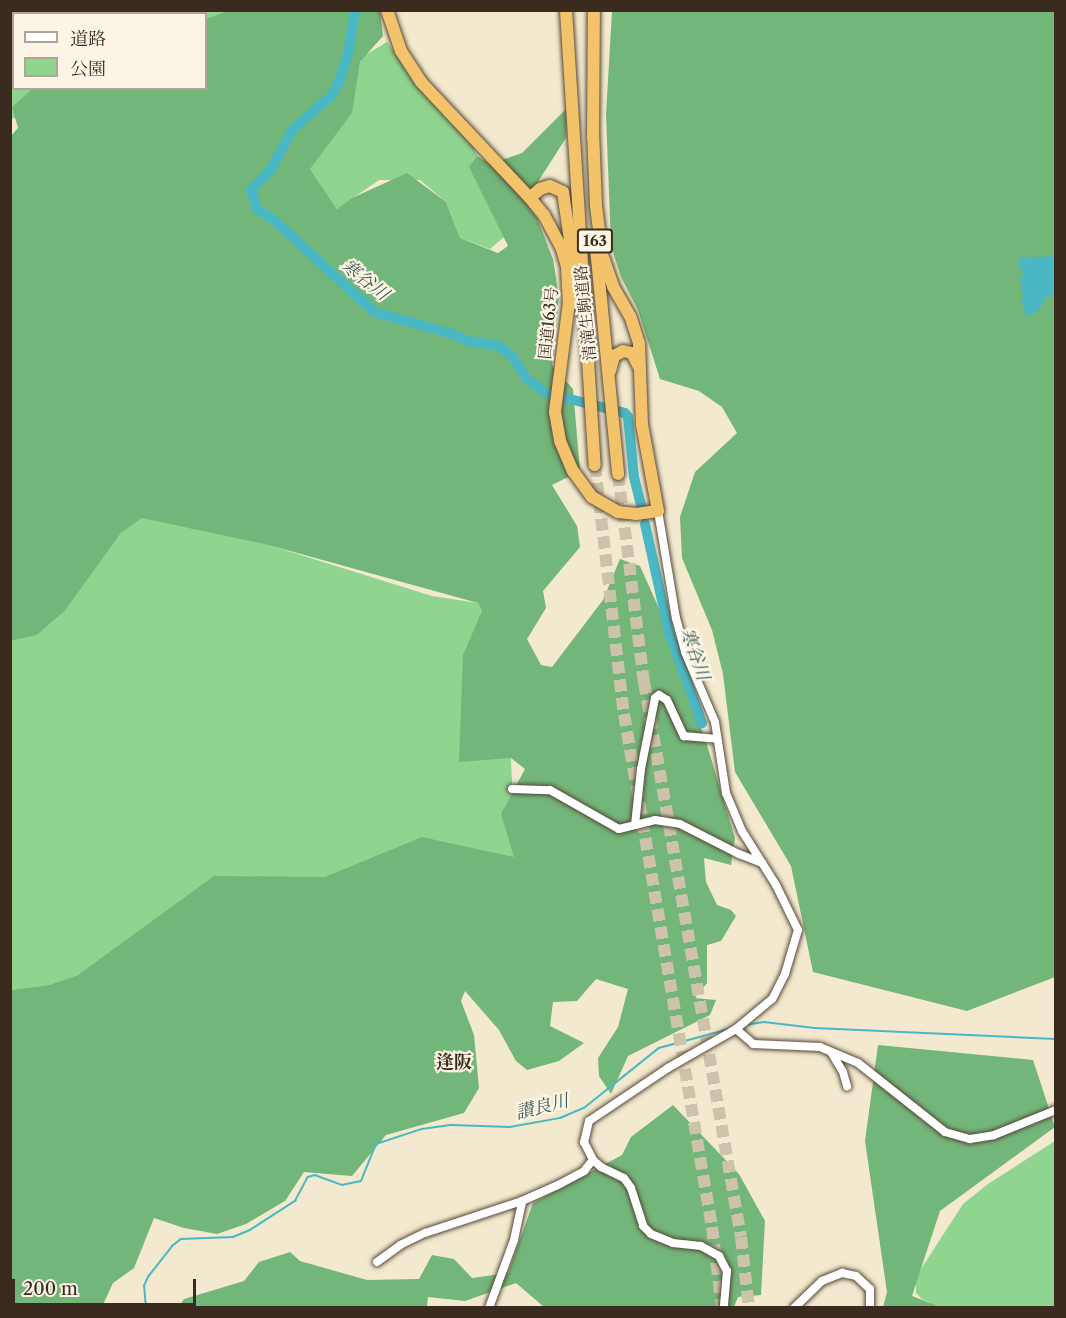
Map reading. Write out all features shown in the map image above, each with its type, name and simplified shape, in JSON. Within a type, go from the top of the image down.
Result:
[{"type":"highway","name":"国道163号","points":[[387,10],[401,51],[421,82],[530,198],[555,232],[567,267],[569,302],[557,381],[555,412],[565,456],[577,478],[592,497],[618,512],[636,514],[658,511]]},
{"type":"highway","name":"清滝生駒道路","points":[[566,10],[586,354],[595,465]]},
{"type":"highway","name":"清滝生駒道路","points":[[594,10],[593,132],[597,268],[618,474]]},
{"type":"highway","name":"163","points":[[593,132],[596,206],[602,254],[613,286],[635,330],[641,357],[642,425],[658,511]]},
{"type":"highway","name":"163","points":[[530,198],[540,189],[550,186],[560,188],[566,197],[586,354]]},
{"type":"highway","name":"163","points":[[611,408],[610,369],[611,362],[618,352],[628,351],[636,358],[640,385]]},
{"type":"street","points":[[658,511],[685,652],[705,694],[717,739],[726,793],[742,831],[798,930],[785,974],[772,999],[736,1029],[668,1068],[589,1121],[584,1142],[593,1160],[601,1167],[624,1178],[631,1188],[644,1226],[651,1234],[673,1243],[701,1246],[719,1256],[727,1271],[724,1308]]},
{"type":"street","points":[[635,825],[641,769],[655,698],[659,695],[666,700],[684,736],[717,739]]},
{"type":"street","points":[[512,789],[550,790],[619,829],[663,820],[680,824],[762,863]]},
{"type":"street","points":[[736,1029],[753,1044],[820,1047],[858,1063],[945,1132],[970,1139],[994,1135],[1056,1110]]},
{"type":"street","points":[[831,1052],[848,1086]]},
{"type":"street","points":[[377,1262],[400,1245],[425,1233],[522,1201],[584,1171],[593,1160]]},
{"type":"street","points":[[489,1308],[513,1240],[522,1201]]},
{"type":"street","points":[[794,1308],[822,1281],[842,1273],[856,1276],[870,1289],[870,1308]]},
{"type":"green space","points":[[11,10],[93,10],[93,12],[12,12],[11,51]]},
{"type":"green space","points":[[11,11],[231,11],[207,22],[207,12],[12,12],[12,90],[44,90],[23,116],[11,119]]},
{"type":"green space","points":[[228,11],[380,11],[383,36],[360,62],[352,113],[310,169],[337,209],[352,198],[407,173],[446,202],[460,238],[498,253],[508,246],[469,167],[477,156],[490,164],[522,153],[567,108],[566,138],[525,202],[537,218],[553,259],[559,297],[552,365],[573,389],[580,471],[552,485],[577,526],[580,547],[543,591],[546,608],[527,639],[541,665],[552,667],[603,600],[620,559],[640,566],[657,604],[707,745],[735,838],[731,865],[704,858],[706,882],[717,905],[731,910],[736,916],[721,941],[707,945],[707,983],[695,998],[716,1000],[710,1015],[628,1056],[611,1094],[599,1076],[598,1058],[618,1027],[628,989],[596,979],[577,1001],[553,1002],[550,1026],[584,1043],[559,1061],[527,1070],[516,1061],[499,1030],[465,991],[461,1001],[474,1035],[479,1088],[464,1113],[386,1135],[352,1176],[304,1172],[285,1201],[246,1224],[217,1234],[184,1228],[154,1218],[134,1268],[113,1283],[102,1307],[11,1308],[10,990],[49,985],[78,975],[214,876],[325,877],[422,837],[514,857],[501,814],[525,769],[511,758],[459,762],[463,655],[482,611],[478,603],[272,546],[142,518],[121,533],[65,611],[37,635],[11,641],[10,137],[18,128],[12,107],[31,90],[207,90],[207,19]]},
{"type":"green space","points":[[612,11],[1055,11],[1055,977],[967,1011],[813,972],[791,866],[735,772],[723,674],[712,630],[682,558],[680,517],[695,472],[737,433],[722,407],[699,391],[660,379],[638,310],[621,277],[611,246],[606,114]]},
{"type":"green space","points":[[387,42],[428,98],[473,147],[511,231],[490,249],[460,238],[446,202],[420,180],[379,180],[337,209],[310,169],[350,94],[362,57]]},
{"type":"green space","points":[[142,517],[272,546],[432,596],[478,603],[482,611],[511,758],[515,858],[114,952],[78,975],[49,985],[11,990],[10,641],[37,635],[65,611],[121,533]]},
{"type":"green space","points":[[878,1045],[1033,1060],[1055,1127],[940,1211],[912,1296],[940,1307],[883,1307],[887,1292],[865,1141]]},
{"type":"green space","points":[[673,1105],[739,1174],[765,1221],[761,1295],[738,1297],[734,1307],[544,1307],[516,1283],[465,1301],[428,1297],[427,1307],[178,1308],[184,1299],[244,1281],[259,1262],[290,1252],[300,1261],[367,1280],[419,1279],[432,1255],[454,1259],[472,1278],[508,1273],[533,1203],[622,1155],[631,1137]]},
{"type":"green space","points":[[1055,1141],[1055,1307],[938,1307],[922,1299],[916,1293],[916,1280],[963,1204],[988,1184]]},
{"type":"water","points":[[1055,256],[1055,294],[1046,297],[1039,310],[1027,317],[1021,301],[1024,297],[1021,292],[1021,279],[1017,277],[1025,275],[1023,270],[1018,268],[1020,258]]},
{"type":"waterway","name":"寒谷川","points":[[355,10],[348,53],[340,79],[332,95],[292,130],[272,168],[251,190],[257,209],[274,220],[374,312],[453,334],[468,341],[499,346],[512,356],[527,379],[546,393],[625,413],[628,417],[634,477],[641,506]]},
{"type":"waterway","name":"寒谷川","points":[[645,524],[669,632],[702,723]]},
{"type":"waterway","name":"讃良川","points":[[745,1025],[764,1022],[815,1028],[1056,1039]]},
{"type":"waterway","name":"讃良川","points":[[146,1308],[144,1286],[148,1277],[172,1246],[181,1239],[233,1237],[250,1230],[295,1201],[308,1177],[315,1175],[342,1185],[361,1181],[376,1144],[422,1129],[452,1125],[510,1127],[560,1118],[584,1108],[659,1048],[729,1029]]},
{"type":"tunnel","points":[[595,465],[624,714],[712,1227],[722,1308]]},
{"type":"tunnel","points":[[618,474],[644,682],[741,1237],[749,1308]]},
{"type":"district","name":"逢阪","points":[[454,1062]]}]
